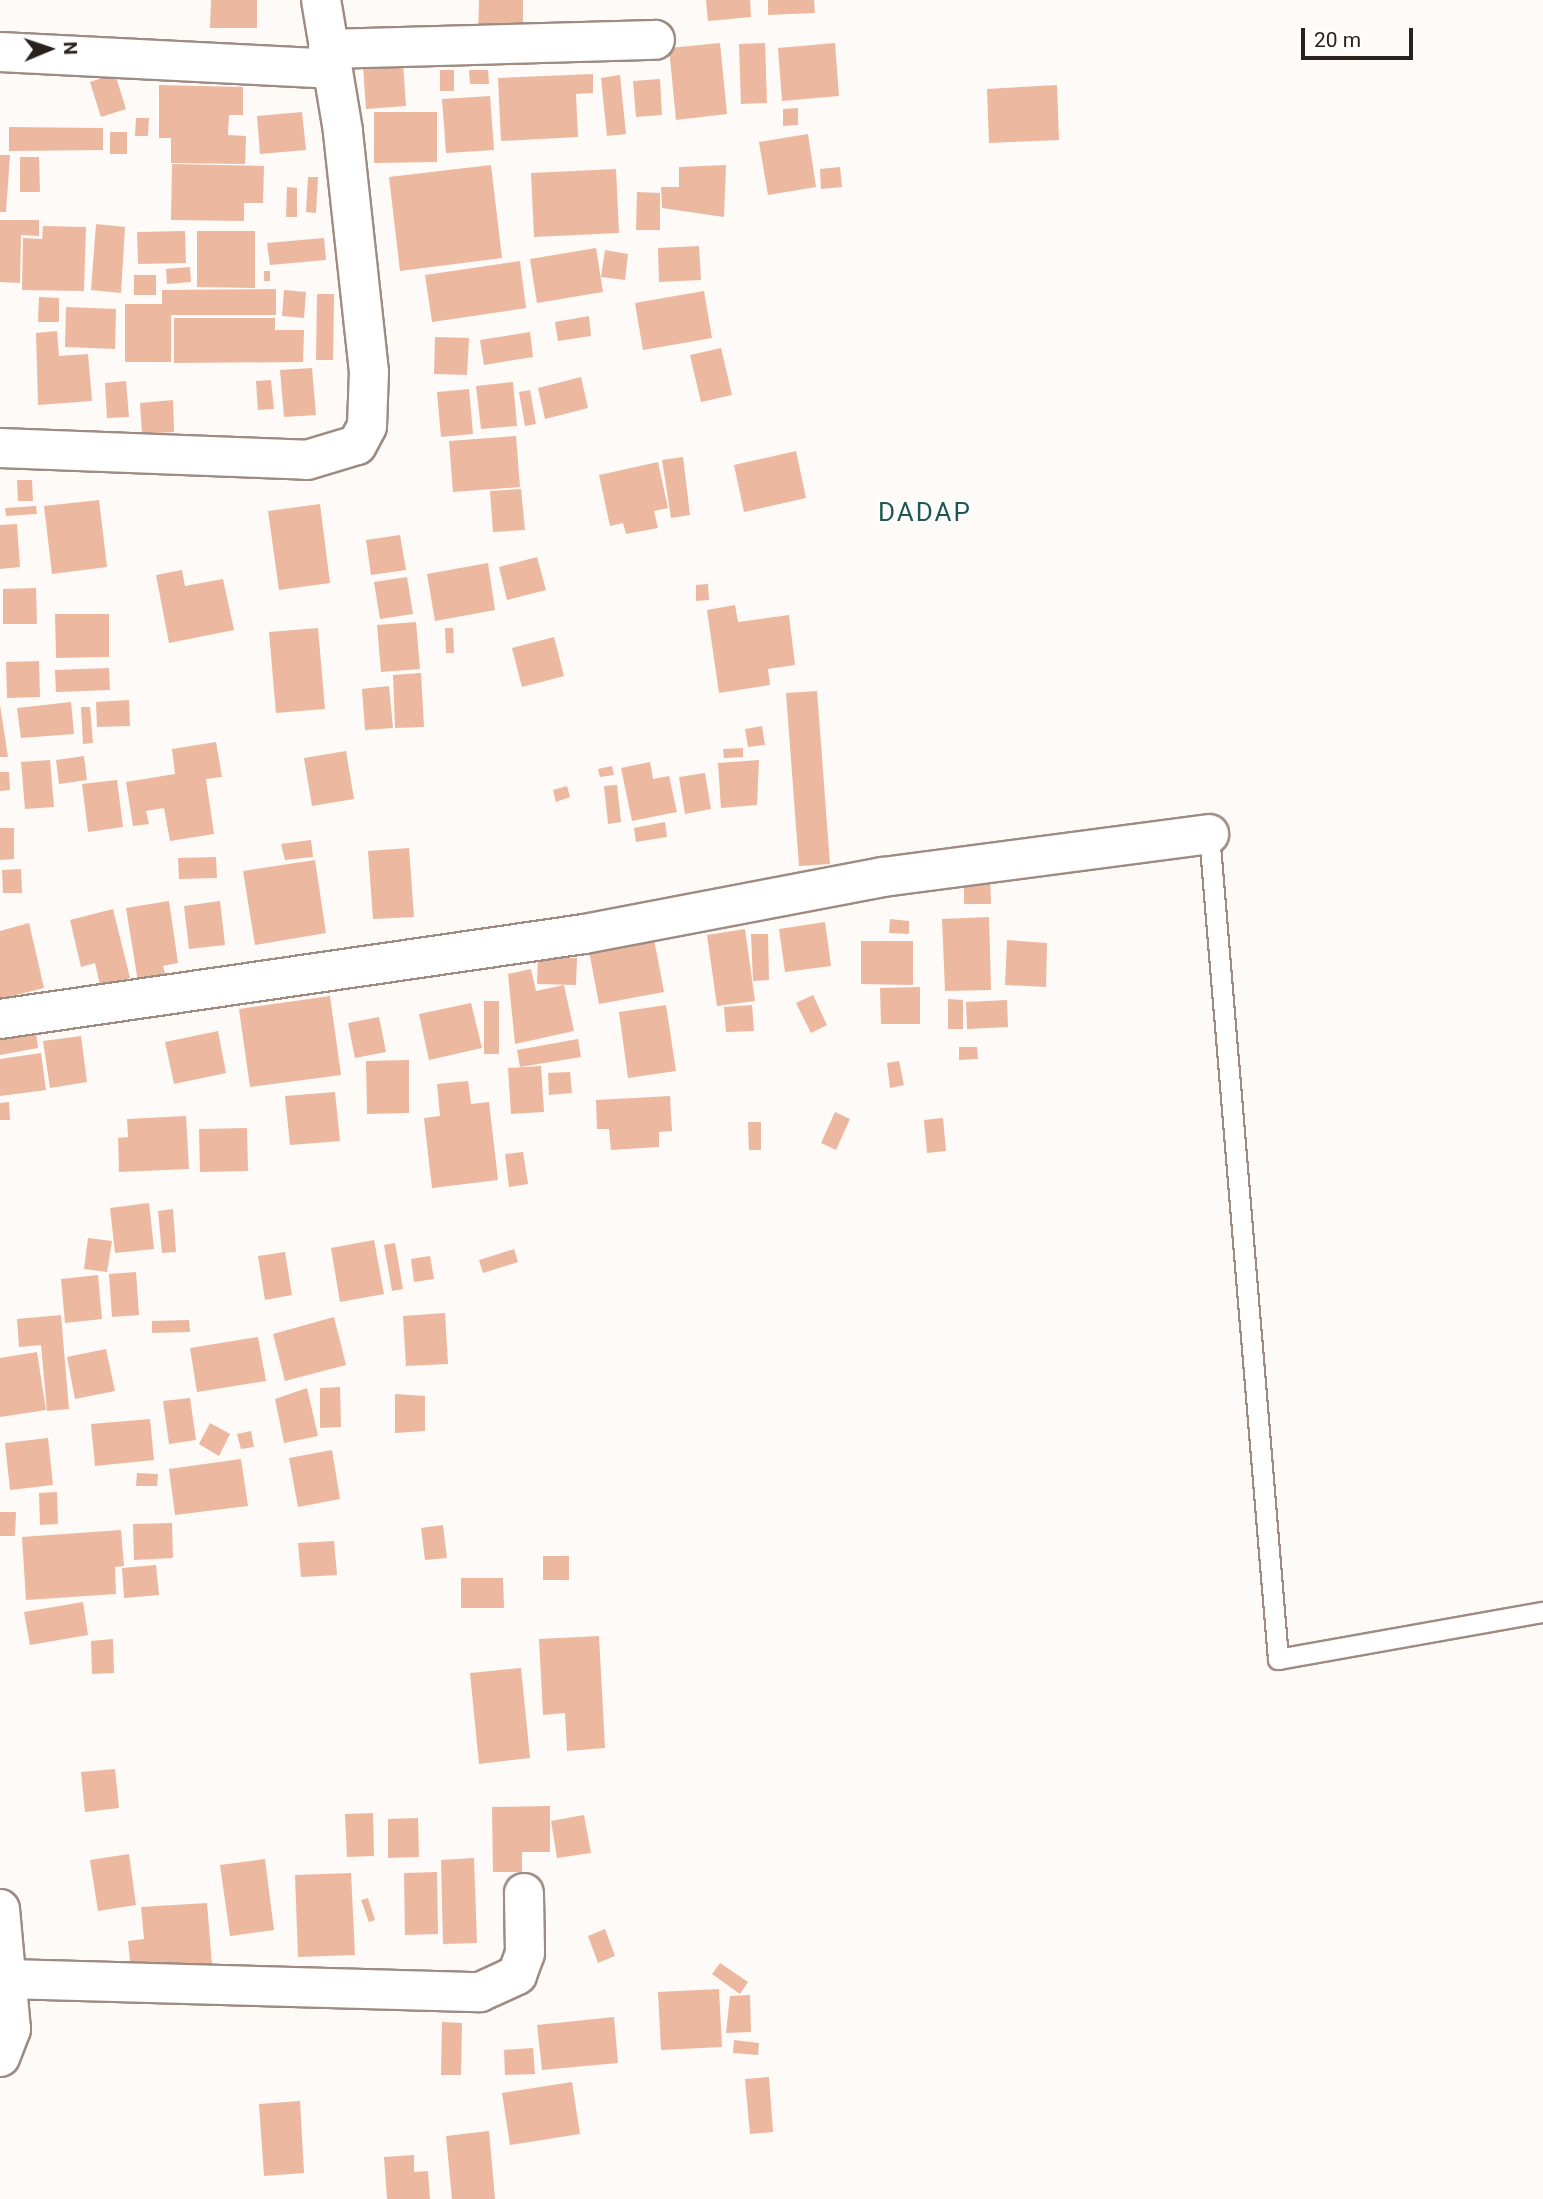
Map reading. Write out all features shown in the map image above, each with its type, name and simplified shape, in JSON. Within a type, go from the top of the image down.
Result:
[{"type":"street","points":[[0,448],[307,460],[357,445],[367,426],[369,382],[321,0]]},
{"type":"street","points":[[0,52],[330,59],[654,40]]},
{"type":"street","points":[[0,1019],[584,934],[883,877],[1209,834]]},
{"type":"street","points":[[8,1979],[480,1992],[517,1975],[525,1953],[524,1893]]},
{"type":"street","points":[[0,1909],[11,2029],[0,2057]]},
{"type":"lane","points":[[1209,834],[1278,1659],[1543,1612]]},
{"type":"building","points":[[211,0],[257,0],[257,28],[210,28]]},
{"type":"building","points":[[479,0],[523,0],[523,35],[478,36]]},
{"type":"building","points":[[706,0],[750,0],[751,17],[708,21]]},
{"type":"building","points":[[768,0],[814,0],[815,13],[768,15]]},
{"type":"building","points":[[720,43],[727,114],[676,120],[669,48]]},
{"type":"building","points":[[765,43],[767,103],[741,104],[739,44]]},
{"type":"building","points":[[835,43],[839,96],[782,101],[778,48]]},
{"type":"building","points":[[403,63],[406,106],[366,109],[363,66]]},
{"type":"building","points":[[440,70],[454,70],[454,91],[440,91]]},
{"type":"building","points":[[469,70],[488,70],[489,84],[470,84]]},
{"type":"building","points":[[115,74],[126,109],[101,117],[90,82]]},
{"type":"building","points":[[593,74],[593,93],[576,94],[578,137],[501,141],[498,78]]},
{"type":"building","points":[[620,75],[626,134],[607,136],[601,78]]},
{"type":"building","points":[[660,79],[662,115],[636,117],[633,81]]},
{"type":"building","points":[[159,85],[243,87],[243,115],[229,115],[228,135],[246,136],[245,164],[171,163],[171,138],[159,138]]},
{"type":"building","points":[[1057,85],[1059,140],[989,143],[987,89]]},
{"type":"building","points":[[490,96],[494,150],[446,153],[442,99]]},
{"type":"building","points":[[798,108],[798,125],[783,126],[783,109]]},
{"type":"building","points":[[302,112],[306,150],[260,154],[257,116]]},
{"type":"building","points":[[374,112],[437,112],[437,162],[374,163]]},
{"type":"building","points":[[136,118],[149,118],[148,136],[135,136]]},
{"type":"building","points":[[9,127],[103,128],[103,150],[9,151]]},
{"type":"building","points":[[110,132],[127,132],[127,154],[110,154]]},
{"type":"building","points":[[808,134],[816,187],[768,195],[759,142]]},
{"type":"building","points":[[0,155],[10,155],[6,212],[0,212]]},
{"type":"building","points":[[20,157],[39,157],[40,192],[20,192]]},
{"type":"building","points":[[172,164],[264,166],[263,203],[244,203],[244,221],[171,220]]},
{"type":"building","points":[[491,165],[502,258],[400,271],[389,177]]},
{"type":"building","points":[[726,165],[724,217],[662,208],[661,187],[679,187],[679,167]]},
{"type":"building","points":[[840,167],[842,187],[821,189],[820,169]]},
{"type":"building","points":[[616,169],[619,233],[534,237],[531,173]]},
{"type":"building","points":[[308,177],[318,177],[316,213],[306,212]]},
{"type":"building","points":[[287,187],[297,188],[297,217],[286,217]]},
{"type":"building","points":[[637,192],[660,193],[660,230],[636,230]]},
{"type":"building","points":[[0,220],[39,220],[39,236],[21,235],[20,283],[0,282]]},
{"type":"building","points":[[96,224],[125,227],[121,293],[91,290]]},
{"type":"building","points":[[43,226],[86,227],[84,291],[22,290],[23,238],[42,239]]},
{"type":"building","points":[[185,231],[186,263],[138,264],[137,232]]},
{"type":"building","points":[[197,231],[255,231],[255,288],[197,287]]},
{"type":"building","points":[[324,238],[326,260],[270,265],[267,243]]},
{"type":"building","points":[[699,246],[701,280],[659,282],[658,248]]},
{"type":"building","points":[[596,248],[603,292],[537,303],[530,259]]},
{"type":"building","points":[[605,250],[628,254],[625,280],[601,277]]},
{"type":"building","points":[[520,261],[526,308],[432,322],[425,275]]},
{"type":"building","points":[[190,267],[191,282],[167,284],[166,269]]},
{"type":"building","points":[[264,271],[270,271],[270,281],[264,281]]},
{"type":"building","points":[[134,275],[156,275],[156,295],[134,295]]},
{"type":"building","points":[[276,289],[276,315],[171,315],[171,362],[125,362],[125,304],[162,304],[162,290]]},
{"type":"building","points":[[284,290],[306,292],[304,318],[282,316]]},
{"type":"building","points":[[704,291],[712,338],[643,350],[635,303]]},
{"type":"building","points":[[317,294],[334,294],[333,360],[316,360]]},
{"type":"building","points":[[39,297],[59,298],[59,322],[38,322]]},
{"type":"building","points":[[66,307],[116,309],[115,349],[65,347]]},
{"type":"building","points":[[589,316],[591,336],[558,341],[555,322]]},
{"type":"building","points":[[174,318],[275,318],[275,330],[304,330],[303,362],[174,363]]},
{"type":"building","points":[[57,331],[59,356],[88,354],[92,401],[38,405],[36,333]]},
{"type":"building","points":[[530,332],[533,357],[484,365],[480,340]]},
{"type":"building","points":[[435,337],[469,338],[467,375],[434,374]]},
{"type":"building","points":[[721,348],[732,395],[701,402],[690,355]]},
{"type":"building","points":[[312,368],[316,415],[284,417],[280,370]]},
{"type":"building","points":[[581,377],[588,408],[545,419],[538,388]]},
{"type":"building","points":[[271,380],[274,409],[258,410],[256,381]]},
{"type":"building","points":[[126,381],[129,417],[107,418],[105,383]]},
{"type":"building","points":[[513,382],[517,426],[481,429],[476,386]]},
{"type":"building","points":[[469,389],[473,434],[441,437],[437,392]]},
{"type":"building","points":[[530,390],[536,424],[525,426],[519,392]]},
{"type":"building","points":[[173,400],[174,432],[142,434],[140,403]]},
{"type":"building","points":[[516,436],[520,487],[453,492],[449,441]]},
{"type":"building","points":[[796,451],[806,498],[744,512],[734,465]]},
{"type":"building","points":[[683,457],[690,515],[671,518],[662,460]]},
{"type":"building","points":[[658,462],[668,508],[654,511],[658,528],[626,534],[623,523],[610,526],[599,475]]},
{"type":"building","points":[[17,480],[32,480],[33,501],[18,501]]},
{"type":"building","points":[[521,489],[525,530],[493,532],[490,491]]},
{"type":"building","points":[[99,500],[107,567],[52,574],[44,506]]},
{"type":"building","points":[[320,504],[330,583],[279,590],[268,511]]},
{"type":"building","points":[[36,506],[37,514],[6,516],[5,508]]},
{"type":"building","points":[[17,524],[20,567],[0,569],[0,525]]},
{"type":"building","points":[[400,535],[406,570],[371,575],[366,540]]},
{"type":"building","points":[[537,557],[546,590],[507,600],[499,567]]},
{"type":"building","points":[[488,563],[495,610],[435,621],[427,574]]},
{"type":"building","points":[[182,570],[185,586],[223,579],[234,630],[169,643],[156,575]]},
{"type":"building","points":[[407,577],[413,614],[380,619],[374,582]]},
{"type":"building","points":[[708,584],[709,600],[696,601],[696,585]]},
{"type":"building","points":[[36,588],[37,624],[3,624],[3,589]]},
{"type":"building","points":[[735,605],[738,622],[789,615],[795,665],[768,669],[770,685],[719,693],[707,610]]},
{"type":"building","points":[[55,614],[109,614],[109,657],[56,658]]},
{"type":"building","points":[[416,622],[420,669],[381,672],[377,625]]},
{"type":"building","points":[[318,628],[325,709],[276,713],[269,632]]},
{"type":"building","points":[[445,628],[453,628],[454,653],[446,653]]},
{"type":"building","points":[[554,637],[564,676],[522,687],[512,648]]},
{"type":"building","points":[[39,661],[40,697],[7,698],[6,662]]},
{"type":"building","points":[[109,668],[110,690],[56,692],[55,670]]},
{"type":"building","points":[[421,673],[424,727],[395,728],[393,675]]},
{"type":"building","points":[[389,686],[393,728],[365,730],[362,689]]},
{"type":"building","points":[[817,691],[830,864],[799,866],[786,693]]},
{"type":"building","points":[[129,700],[130,726],[97,727],[96,702]]},
{"type":"building","points":[[71,702],[74,734],[21,738],[17,708]]},
{"type":"building","points":[[0,705],[8,757],[0,757]]},
{"type":"building","points":[[81,707],[90,707],[93,743],[83,744]]},
{"type":"building","points":[[762,726],[765,745],[748,747],[745,729]]},
{"type":"building","points":[[216,742],[222,777],[206,779],[214,834],[170,841],[164,808],[146,811],[149,824],[133,826],[126,782],[175,774],[172,749]]},
{"type":"building","points":[[743,748],[743,757],[724,758],[723,749]]},
{"type":"building","points":[[346,751],[354,799],[312,806],[304,758]]},
{"type":"building","points":[[84,756],[87,780],[59,784],[56,760]]},
{"type":"building","points":[[50,760],[54,807],[25,809],[21,762]]},
{"type":"building","points":[[759,760],[757,805],[721,808],[718,763]]},
{"type":"building","points":[[650,762],[653,779],[669,776],[677,812],[632,821],[621,768]]},
{"type":"building","points":[[612,766],[614,775],[600,777],[598,769]]},
{"type":"building","points":[[0,772],[9,772],[10,790],[0,791]]},
{"type":"building","points":[[705,773],[711,809],[685,814],[679,777]]},
{"type":"building","points":[[117,780],[123,827],[88,832],[82,784]]},
{"type":"building","points":[[617,785],[621,822],[608,824],[604,786]]},
{"type":"building","points":[[567,786],[570,797],[556,802],[553,790]]},
{"type":"building","points":[[665,822],[667,837],[636,842],[634,828]]},
{"type":"building","points":[[0,828],[14,828],[14,859],[0,860]]},
{"type":"building","points":[[311,840],[313,857],[285,860],[281,844]]},
{"type":"building","points":[[409,848],[414,917],[373,919],[368,851]]},
{"type":"building","points":[[216,857],[217,878],[179,879],[178,858]]},
{"type":"building","points":[[315,860],[326,933],[255,945],[243,871]]},
{"type":"building","points":[[21,869],[22,893],[3,893],[2,870]]},
{"type":"building","points":[[964,874],[990,874],[991,904],[964,904]]},
{"type":"building","points":[[169,901],[178,963],[163,966],[166,977],[138,982],[126,908]]},
{"type":"building","points":[[220,901],[225,945],[189,949],[184,906]]},
{"type":"building","points":[[113,909],[130,978],[100,985],[95,963],[81,967],[70,920]]},
{"type":"building","points":[[989,917],[991,990],[945,991],[942,919]]},
{"type":"building","points":[[890,919],[909,921],[909,934],[889,933]]},
{"type":"building","points":[[825,922],[831,966],[785,972],[779,929]]},
{"type":"building","points":[[29,923],[44,988],[0,999],[0,931]]},
{"type":"building","points":[[745,929],[755,1001],[717,1006],[707,935]]},
{"type":"building","points":[[751,934],[768,934],[769,980],[753,981]]},
{"type":"building","points":[[654,939],[664,992],[599,1004],[589,951]]},
{"type":"building","points":[[1007,940],[1047,943],[1046,987],[1005,985]]},
{"type":"building","points":[[861,941],[913,941],[913,985],[861,984]]},
{"type":"building","points":[[538,958],[577,958],[576,985],[537,984]]},
{"type":"building","points":[[531,969],[536,991],[564,985],[574,1031],[515,1044],[508,974]]},
{"type":"building","points":[[920,987],[920,1024],[881,1024],[880,988]]},
{"type":"building","points":[[813,995],[827,1025],[811,1033],[796,1003]]},
{"type":"building","points":[[330,996],[341,1075],[250,1087],[239,1009]]},
{"type":"building","points":[[948,999],[963,1000],[963,1029],[948,1029]]},
{"type":"building","points":[[1007,1000],[1008,1027],[967,1029],[966,1002]]},
{"type":"building","points":[[484,1001],[499,1001],[499,1054],[484,1054]]},
{"type":"building","points":[[471,1003],[482,1048],[429,1060],[419,1014]]},
{"type":"building","points":[[666,1005],[676,1071],[628,1078],[619,1012]]},
{"type":"building","points":[[752,1005],[754,1031],[726,1032],[724,1007]]},
{"type":"building","points":[[379,1017],[386,1052],[355,1058],[348,1023]]},
{"type":"building","points":[[35,1023],[38,1048],[0,1055],[0,1032]]},
{"type":"building","points":[[218,1031],[226,1073],[174,1084],[165,1042]]},
{"type":"building","points":[[81,1036],[87,1082],[50,1088],[43,1041]]},
{"type":"building","points":[[578,1039],[581,1057],[520,1067],[517,1050]]},
{"type":"building","points":[[959,1047],[977,1047],[978,1059],[959,1060]]},
{"type":"building","points":[[41,1053],[46,1090],[0,1096],[0,1059]]},
{"type":"building","points":[[409,1060],[409,1113],[367,1114],[366,1061]]},
{"type":"building","points":[[899,1061],[904,1085],[890,1088],[887,1063]]},
{"type":"building","points":[[541,1066],[544,1112],[511,1114],[508,1068]]},
{"type":"building","points":[[570,1072],[572,1093],[549,1095],[548,1073]]},
{"type":"building","points":[[468,1081],[471,1104],[489,1102],[498,1180],[432,1188],[424,1118],[440,1116],[437,1084]]},
{"type":"building","points":[[335,1092],[340,1141],[290,1145],[285,1096]]},
{"type":"building","points":[[670,1096],[672,1131],[659,1132],[659,1147],[611,1150],[609,1129],[597,1129],[596,1100]]},
{"type":"building","points":[[9,1102],[10,1120],[0,1120],[0,1103]]},
{"type":"building","points":[[835,1112],[850,1119],[836,1150],[821,1143]]},
{"type":"building","points":[[186,1116],[189,1169],[119,1172],[118,1138],[128,1137],[127,1119]]},
{"type":"building","points":[[943,1118],[946,1151],[927,1153],[924,1120]]},
{"type":"building","points":[[748,1122],[761,1122],[761,1150],[749,1150]]},
{"type":"building","points":[[247,1128],[248,1171],[200,1172],[199,1129]]},
{"type":"building","points":[[523,1152],[528,1184],[509,1187],[505,1154]]},
{"type":"building","points":[[149,1203],[154,1249],[115,1253],[110,1208]]},
{"type":"building","points":[[173,1209],[176,1252],[162,1253],[158,1211]]},
{"type":"building","points":[[88,1238],[112,1241],[107,1272],[84,1269]]},
{"type":"building","points":[[374,1240],[384,1294],[340,1302],[331,1248]]},
{"type":"building","points":[[395,1243],[403,1289],[392,1291],[384,1245]]},
{"type":"building","points":[[514,1249],[518,1262],[483,1273],[479,1260]]},
{"type":"building","points":[[285,1252],[292,1295],[265,1300],[258,1256]]},
{"type":"building","points":[[430,1256],[434,1279],[414,1282],[411,1259]]},
{"type":"building","points":[[136,1272],[139,1315],[112,1317],[109,1274]]},
{"type":"building","points":[[98,1275],[102,1319],[65,1323],[61,1279]]},
{"type":"building","points":[[445,1313],[448,1364],[406,1366],[403,1316]]},
{"type":"building","points":[[61,1315],[69,1409],[47,1411],[41,1345],[19,1347],[17,1319]]},
{"type":"building","points":[[334,1317],[346,1365],[285,1381],[273,1334]]},
{"type":"building","points":[[189,1320],[190,1332],[152,1333],[152,1321]]},
{"type":"building","points":[[258,1337],[266,1381],[197,1392],[190,1348]]},
{"type":"building","points":[[106,1349],[115,1391],[75,1399],[67,1357]]},
{"type":"building","points":[[37,1352],[46,1410],[0,1417],[0,1358]]},
{"type":"building","points":[[340,1387],[341,1427],[320,1428],[320,1388]]},
{"type":"building","points":[[307,1388],[318,1436],[284,1443],[275,1399]]},
{"type":"building","points":[[395,1394],[425,1396],[425,1431],[395,1433]]},
{"type":"building","points":[[190,1398],[196,1440],[169,1444],[163,1401]]},
{"type":"building","points":[[150,1419],[154,1460],[95,1466],[91,1424]]},
{"type":"building","points":[[210,1423],[230,1434],[219,1456],[199,1444]]},
{"type":"building","points":[[251,1431],[254,1447],[241,1449],[237,1434]]},
{"type":"building","points":[[48,1438],[53,1485],[10,1490],[5,1443]]},
{"type":"building","points":[[332,1450],[340,1499],[298,1507],[289,1458]]},
{"type":"building","points":[[241,1459],[248,1506],[175,1515],[169,1469]]},
{"type":"building","points":[[137,1473],[158,1474],[157,1486],[136,1486]]},
{"type":"building","points":[[57,1492],[58,1524],[40,1525],[39,1493]]},
{"type":"building","points":[[0,1512],[16,1512],[15,1536],[0,1536]]},
{"type":"building","points":[[172,1523],[173,1558],[134,1560],[133,1524]]},
{"type":"building","points":[[443,1525],[447,1558],[425,1560],[421,1528]]},
{"type":"building","points":[[121,1530],[124,1566],[115,1567],[116,1594],[26,1600],[22,1537]]},
{"type":"building","points":[[334,1541],[337,1575],[301,1577],[298,1543]]},
{"type":"building","points":[[543,1556],[569,1556],[569,1580],[543,1580]]},
{"type":"building","points":[[156,1565],[159,1595],[124,1598],[122,1568]]},
{"type":"building","points":[[461,1578],[503,1578],[504,1608],[461,1608]]},
{"type":"building","points":[[83,1602],[88,1635],[30,1645],[24,1612]]},
{"type":"building","points":[[599,1636],[605,1748],[567,1751],[565,1713],[543,1715],[539,1639]]},
{"type":"building","points":[[113,1639],[114,1673],[92,1674],[91,1641]]},
{"type":"building","points":[[521,1668],[530,1758],[479,1764],[470,1673]]},
{"type":"building","points":[[115,1769],[119,1808],[85,1812],[81,1772]]},
{"type":"building","points":[[550,1806],[550,1852],[522,1852],[522,1872],[493,1872],[492,1807]]},
{"type":"building","points":[[373,1813],[374,1856],[347,1857],[345,1814]]},
{"type":"building","points":[[584,1815],[591,1853],[557,1858],[551,1821]]},
{"type":"building","points":[[418,1818],[419,1857],[388,1858],[388,1819]]},
{"type":"building","points":[[129,1854],[136,1905],[98,1911],[90,1860]]},
{"type":"building","points":[[474,1858],[477,1943],[443,1944],[441,1860]]},
{"type":"building","points":[[265,1859],[274,1930],[230,1936],[220,1865]]},
{"type":"building","points":[[437,1872],[438,1934],[405,1935],[404,1873]]},
{"type":"building","points":[[351,1873],[355,1955],[298,1957],[295,1875]]},
{"type":"building","points":[[368,1898],[375,1920],[369,1922],[361,1900]]},
{"type":"building","points":[[207,1903],[212,1965],[131,1971],[128,1941],[144,1939],[141,1907]]},
{"type":"building","points":[[605,1929],[615,1956],[598,1963],[588,1936]]},
{"type":"building","points":[[720,1963],[748,1982],[740,1994],[712,1974]]},
{"type":"building","points":[[719,1989],[722,2047],[661,2050],[658,1992]]},
{"type":"building","points":[[750,1995],[751,2032],[726,2033],[730,1996]]},
{"type":"building","points":[[614,2017],[618,2063],[542,2070],[537,2025]]},
{"type":"building","points":[[442,2022],[462,2023],[461,2075],[441,2075]]},
{"type":"building","points":[[734,2040],[759,2043],[758,2055],[733,2053]]},
{"type":"building","points":[[533,2048],[535,2074],[505,2075],[504,2050]]},
{"type":"building","points":[[769,2077],[773,2132],[750,2134],[745,2079]]},
{"type":"building","points":[[572,2082],[580,2134],[510,2145],[502,2093]]},
{"type":"building","points":[[300,2101],[304,2173],[264,2176],[259,2104]]},
{"type":"building","points":[[489,2131],[495,2199],[452,2199],[446,2136]]},
{"type":"building","points":[[414,2155],[414,2172],[428,2171],[430,2199],[387,2199],[384,2157]]},
{"type":"district","name":"DADAP","points":[[925,513]]}]
